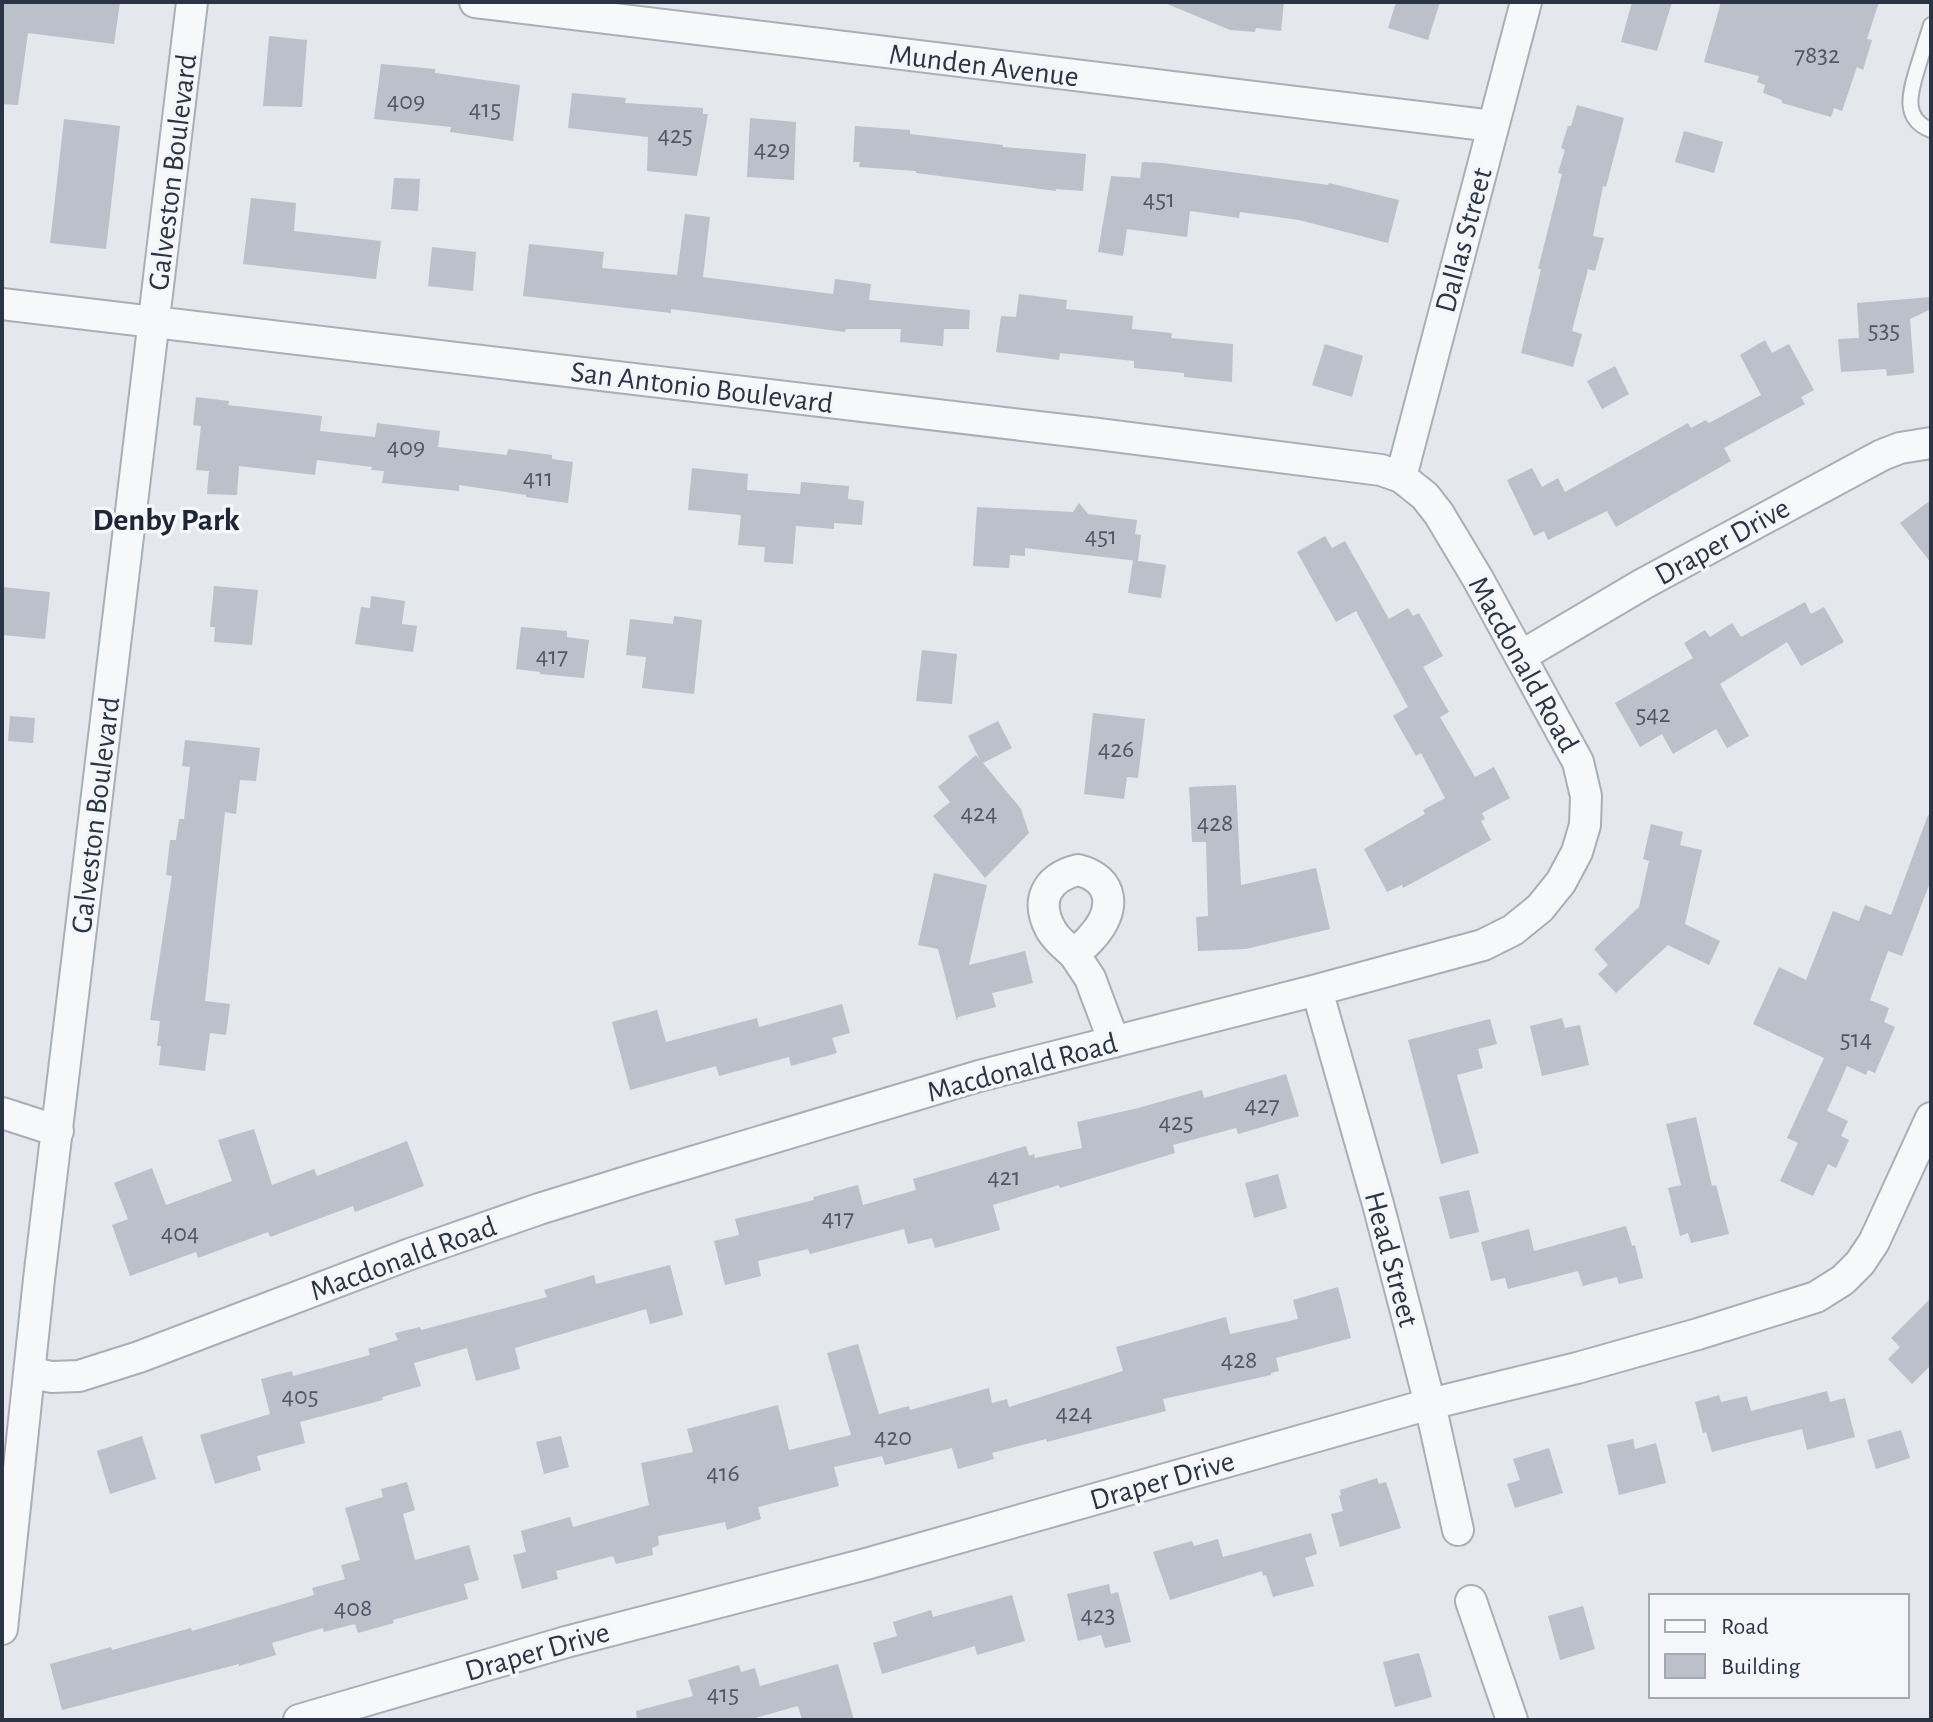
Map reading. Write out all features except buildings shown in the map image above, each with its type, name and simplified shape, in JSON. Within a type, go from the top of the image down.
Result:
[{"type":"street","name":"Galveston Boulevard","points":[[2,1629],[39,1279],[192,2]]},
{"type":"street","name":"Munden Avenue","points":[[475,2],[1493,126]]},
{"type":"street","name":"Dallas Street","points":[[1401,477],[1526,2]]},
{"type":"street","name":"San Antonio Boulevard","points":[[2,304],[1082,432],[1381,470],[1401,477]]},
{"type":"street","name":"Draper Drive","points":[[1521,656],[1643,584],[1841,477],[1891,452],[1931,443]]},
{"type":"street","name":"Macdonald Road","points":[[30,1372],[51,1377],[79,1376],[139,1357],[410,1254],[539,1209],[979,1076],[1483,945],[1513,930],[1540,908],[1561,882],[1577,852],[1585,825],[1586,796],[1578,762],[1439,514],[1425,496],[1401,477]]},
{"type":"street","points":[[1074,954],[1090,978],[1114,1042]]},
{"type":"street","name":"Head Street","points":[[1317,990],[1374,1189],[1430,1404],[1458,1530]]},
{"type":"street","points":[[2,1113],[58,1131]]},
{"type":"street","name":"Draper Drive","points":[[299,1720],[566,1642],[866,1564],[1430,1404],[1577,1368],[1816,1297],[1843,1280],[1860,1263],[1874,1242],[1931,1118]]},
{"type":"street","points":[[1471,1601],[1512,1720]]},
{"type":"lane","points":[[1931,25],[1909,97],[1913,116],[1931,130]]},
{"type":"district","name":"Denby Park","points":[[166,519]]}]
